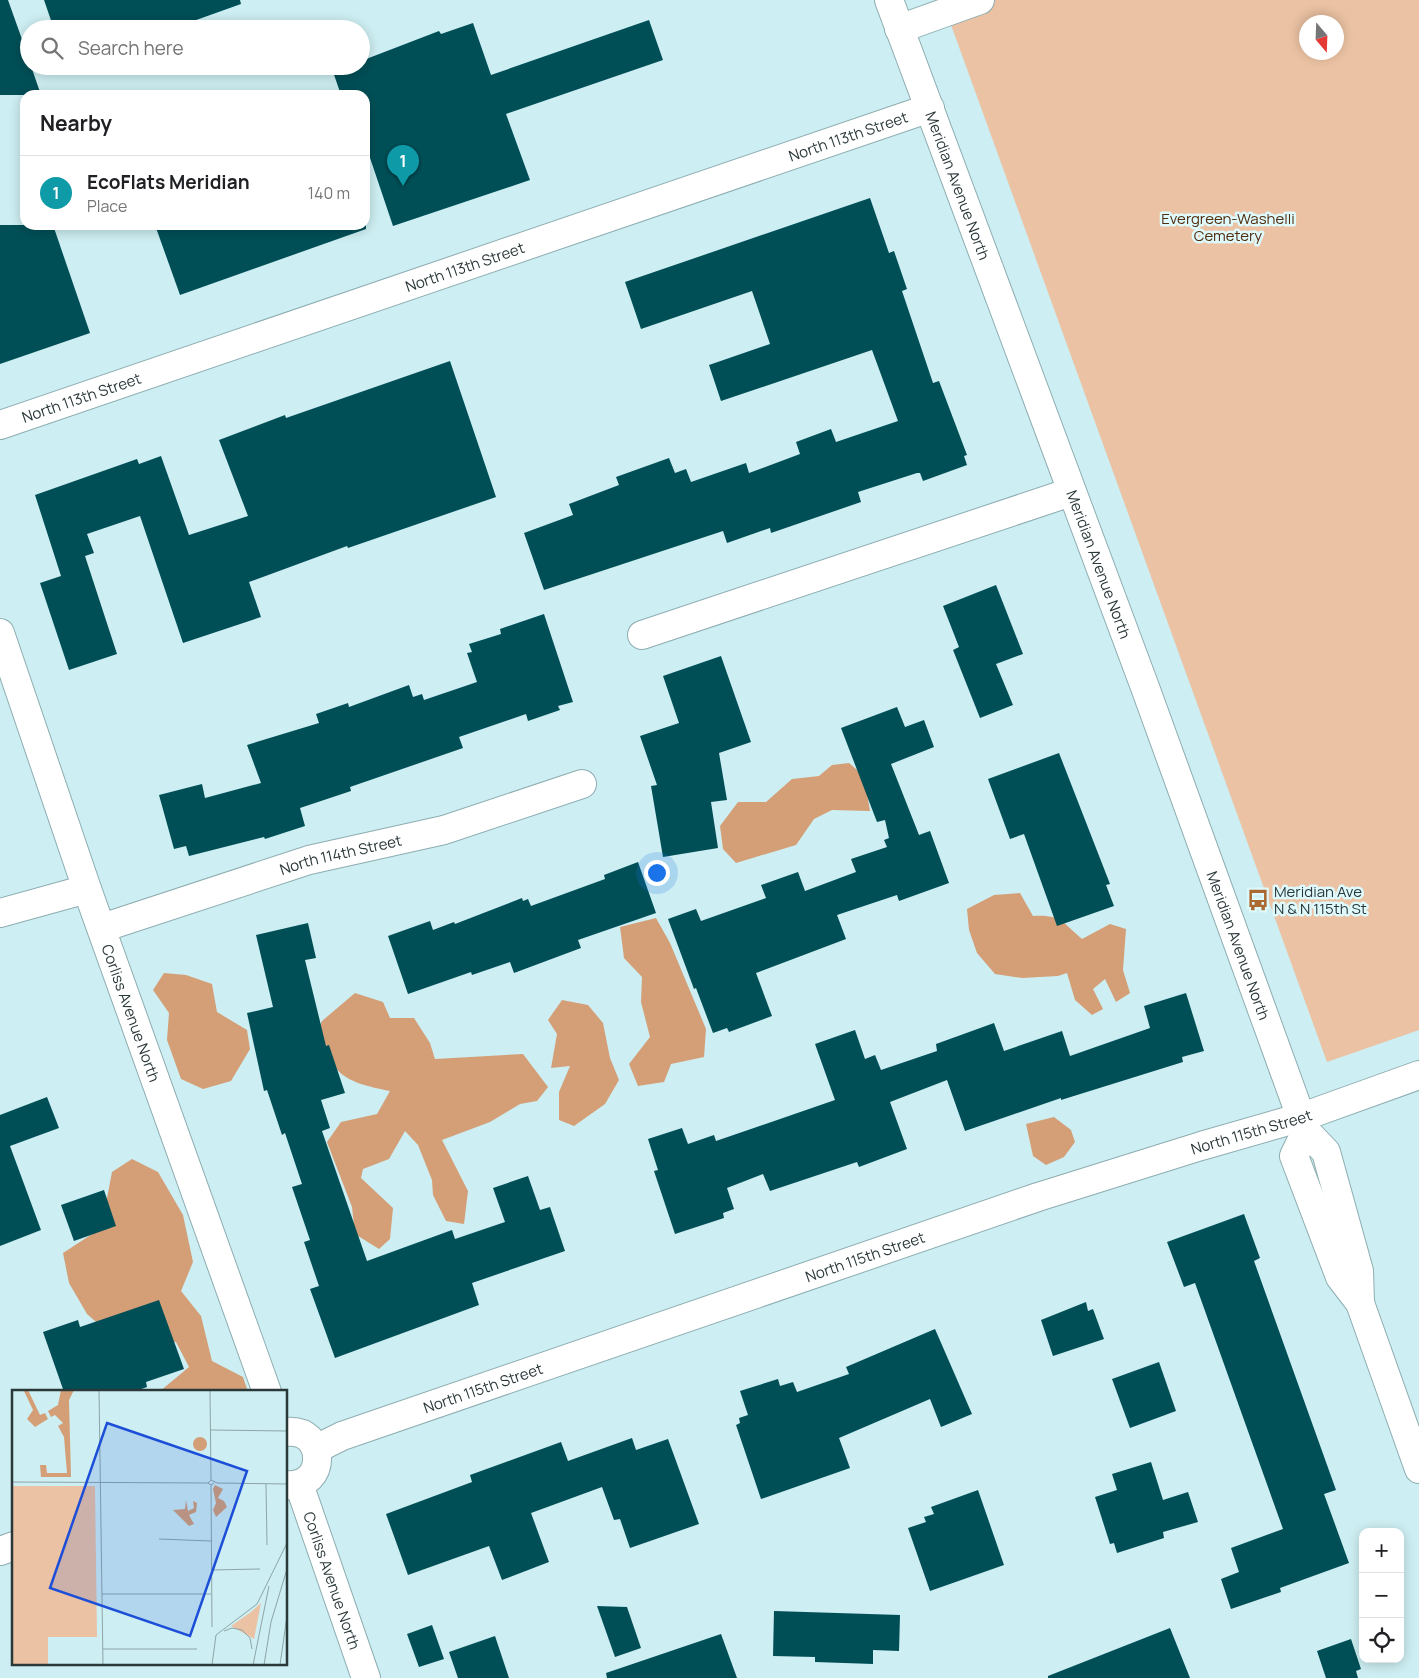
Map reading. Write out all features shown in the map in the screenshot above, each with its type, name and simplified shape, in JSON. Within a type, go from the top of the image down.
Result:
[{"type":"street","name":"Meridian Avenue North","points":[[889,0],[1304,1124]]},
{"type":"street","points":[[900,29],[980,0]]},
{"type":"street","name":"North 113th Street","points":[[0,425],[930,108]]},
{"type":"street","points":[[642,635],[1071,492]]},
{"type":"street","name":"Corliss Avenue North","points":[[0,633],[7,674],[102,928],[266,1390]]},
{"type":"street","name":"North 114th Street","points":[[102,928],[309,860],[444,830],[582,784]]},
{"type":"street","points":[[0,913],[87,889]]},
{"type":"street","name":"North 115th Street","points":[[316,1450],[342,1436],[1038,1197],[1215,1142],[1304,1124],[1419,1075]]},
{"type":"street","points":[[1304,1124],[1294,1156],[1340,1277],[1360,1303],[1419,1469]]},
{"type":"street","points":[[288,1432],[302,1434],[313,1443],[318,1456],[315,1470],[306,1481],[293,1484]]},
{"type":"street","name":"Corliss Avenue North","points":[[293,1484],[366,1678]]},
{"type":"street","points":[[0,1551],[12,1547]]},
{"type":"green space","name":"Evergreen-Washelli Cemetery","points":[[942,0],[1419,0],[1419,1030],[1327,1062]]},
{"type":"shaded area","points":[[849,763],[864,776],[870,811],[832,810],[814,819],[796,845],[736,863],[723,849],[720,826],[738,802],[766,802],[792,779],[819,776],[832,765]]},
{"type":"shaded area","points":[[1020,893],[1033,916],[1056,918],[1066,924],[1082,939],[1110,924],[1126,929],[1123,970],[1130,993],[1116,1002],[1105,979],[1093,989],[1103,1009],[1092,1015],[1075,1000],[1067,973],[1058,976],[1022,978],[995,974],[977,953],[969,930],[967,909],[994,895]]},
{"type":"shaded area","points":[[656,918],[670,943],[706,1029],[704,1057],[671,1064],[664,1082],[638,1086],[629,1064],[650,1037],[641,1002],[642,977],[624,958],[620,927]]},
{"type":"shaded area","points":[[164,973],[186,975],[212,984],[217,1012],[247,1030],[250,1049],[231,1081],[203,1089],[181,1079],[167,1040],[169,1013],[153,990]]},
{"type":"shaded area","points":[[355,993],[383,1002],[390,1018],[414,1018],[430,1043],[435,1059],[523,1054],[548,1087],[537,1101],[520,1104],[490,1122],[442,1140],[468,1191],[464,1224],[446,1221],[433,1195],[432,1180],[418,1145],[405,1131],[389,1159],[363,1169],[361,1178],[393,1208],[390,1239],[379,1249],[355,1234],[352,1207],[327,1142],[341,1122],[377,1114],[390,1091],[362,1084],[343,1075],[329,1059],[317,1032],[322,1021]]},
{"type":"shaded area","points":[[562,1000],[588,1005],[603,1023],[610,1058],[619,1080],[605,1104],[574,1126],[559,1120],[559,1092],[570,1066],[551,1068],[557,1034],[548,1020]]},
{"type":"shaded area","points":[[1054,1117],[1071,1130],[1075,1142],[1064,1157],[1046,1165],[1033,1156],[1026,1124]]},
{"type":"shaded area","points":[[132,1159],[158,1172],[183,1215],[193,1262],[181,1291],[201,1316],[212,1361],[243,1377],[247,1390],[161,1390],[189,1367],[176,1342],[138,1345],[110,1334],[87,1314],[69,1283],[63,1253],[109,1223],[104,1214],[112,1172]]},
{"type":"building","points":[[0,0],[8,0],[20,34],[20,75],[34,75],[39,90],[20,90],[20,95],[0,95]]},
{"type":"building","points":[[44,0],[240,0],[241,4],[196,20],[51,20]]},
{"type":"building","points":[[649,20],[663,60],[506,114],[530,180],[393,226],[370,158],[370,90],[339,90],[334,75],[370,75],[370,58],[439,31],[441,34],[473,23],[491,75]]},
{"type":"building","points":[[870,198],[889,253],[894,251],[907,289],[902,291],[933,383],[939,381],[967,455],[964,456],[967,465],[923,481],[920,473],[917,473],[858,492],[861,502],[771,533],[770,528],[727,543],[723,531],[544,590],[524,533],[573,515],[569,504],[619,485],[616,477],[669,458],[675,473],[686,469],[691,482],[746,463],[749,473],[800,454],[796,442],[831,429],[836,442],[898,421],[872,350],[721,401],[709,365],[770,344],[752,291],[641,329],[625,282]]},
{"type":"building","points":[[0,225],[20,225],[20,230],[55,230],[90,333],[0,364]]},
{"type":"building","points":[[157,230],[363,230],[180,295]]},
{"type":"building","points":[[450,361],[496,497],[348,548],[347,546],[249,582],[261,617],[183,643],[140,516],[87,534],[94,553],[85,556],[117,654],[69,670],[40,583],[61,576],[35,495],[137,459],[139,464],[161,456],[189,535],[248,516],[219,440],[285,415],[286,418]]},
{"type":"building","points":[[996,585],[1023,654],[996,664],[1013,705],[980,718],[953,650],[959,647],[943,606]]},
{"type":"building","points":[[544,614],[573,702],[558,706],[560,710],[528,721],[526,714],[459,737],[463,748],[350,787],[351,791],[300,808],[305,826],[265,839],[264,837],[189,856],[186,846],[174,849],[159,795],[202,784],[205,798],[261,783],[247,745],[319,723],[316,714],[348,703],[349,707],[409,685],[413,697],[422,694],[424,700],[477,682],[467,653],[472,652],[469,644],[501,634],[500,629]]},
{"type":"building","points":[[721,656],[751,742],[719,753],[727,800],[711,802],[718,848],[663,857],[651,786],[657,785],[640,736],[679,723],[663,676]]},
{"type":"building","points":[[897,707],[905,727],[924,720],[934,747],[891,764],[919,835],[930,831],[949,883],[899,901],[897,895],[837,915],[846,939],[756,973],[772,1016],[729,1032],[727,1028],[713,1033],[696,988],[694,989],[668,919],[696,909],[701,921],[766,898],[761,885],[798,872],[805,891],[856,872],[851,859],[887,847],[884,840],[889,838],[885,820],[877,822],[841,728]]},
{"type":"building","points":[[1059,753],[1110,884],[1106,885],[1114,906],[1057,926],[1024,834],[1010,839],[988,779]]},
{"type":"building","points":[[638,862],[656,913],[578,940],[581,948],[514,973],[510,962],[472,975],[471,972],[408,994],[388,936],[430,921],[433,930],[454,922],[455,924],[522,898],[523,901],[528,899],[531,906],[605,879],[604,875]]},
{"type":"building","points":[[308,923],[316,958],[305,960],[326,1046],[329,1045],[345,1093],[321,1100],[330,1128],[322,1131],[367,1261],[452,1230],[455,1239],[505,1222],[493,1188],[528,1176],[540,1210],[550,1207],[565,1251],[472,1283],[479,1305],[335,1358],[310,1289],[319,1286],[304,1242],[310,1240],[292,1187],[302,1184],[285,1133],[282,1135],[267,1090],[264,1091],[247,1013],[273,1007],[256,935]]},
{"type":"building","points":[[1186,993],[1204,1051],[1182,1057],[1183,1062],[1061,1100],[1061,1098],[965,1131],[947,1080],[890,1102],[907,1149],[859,1167],[857,1162],[770,1191],[763,1174],[727,1188],[734,1209],[723,1213],[724,1218],[675,1234],[654,1171],[658,1170],[648,1139],[682,1128],[688,1144],[714,1135],[716,1141],[835,1100],[815,1044],[855,1030],[865,1059],[875,1055],[881,1070],[937,1051],[936,1044],[994,1023],[1004,1051],[1062,1031],[1070,1056],[1150,1028],[1144,1006]]},
{"type":"building","points":[[47,1097],[59,1128],[10,1146],[41,1230],[0,1246],[0,1115]]},
{"type":"building","points":[[104,1190],[116,1226],[74,1241],[61,1205]]},
{"type":"building","points":[[1244,1214],[1260,1258],[1254,1261],[1336,1490],[1324,1494],[1349,1563],[1280,1588],[1281,1592],[1231,1609],[1221,1579],[1239,1572],[1231,1548],[1283,1529],[1195,1283],[1184,1287],[1167,1242]]},
{"type":"building","points":[[159,1300],[184,1369],[146,1382],[147,1387],[139,1390],[63,1390],[43,1332],[78,1320],[80,1327]]},
{"type":"building","points":[[1086,1302],[1088,1311],[1093,1309],[1104,1339],[1053,1356],[1041,1320]]},
{"type":"building","points":[[935,1329],[972,1414],[941,1427],[930,1399],[839,1438],[850,1468],[761,1499],[736,1425],[740,1423],[739,1418],[748,1415],[740,1391],[778,1379],[780,1386],[793,1382],[797,1392],[849,1374],[846,1367]]},
{"type":"building","points":[[1159,1362],[1176,1411],[1130,1428],[1112,1379]]},
{"type":"building","points":[[632,1438],[636,1450],[668,1439],[699,1524],[630,1548],[620,1519],[614,1520],[602,1487],[531,1513],[549,1562],[502,1580],[489,1546],[408,1575],[386,1514],[472,1482],[470,1475],[561,1442],[568,1461]]},
{"type":"building","points":[[1151,1462],[1163,1500],[1188,1492],[1198,1522],[1163,1532],[1164,1538],[1117,1553],[1114,1543],[1110,1544],[1095,1497],[1117,1490],[1112,1474]]},
{"type":"building","points":[[978,1490],[1004,1565],[930,1591],[908,1528],[926,1522],[924,1517],[934,1514],[931,1507]]},
{"type":"building","points":[[597,1606],[627,1607],[641,1648],[615,1657]]},
{"type":"building","points":[[774,1611],[900,1615],[899,1651],[873,1650],[873,1664],[815,1662],[815,1657],[773,1656]]},
{"type":"building","points":[[432,1625],[444,1659],[419,1667],[407,1634]]},
{"type":"building","points":[[1170,1628],[1190,1678],[1048,1678],[1048,1676]]},
{"type":"building","points":[[721,1634],[737,1678],[607,1678],[606,1673]]},
{"type":"building","points":[[495,1636],[509,1678],[458,1678],[449,1652]]},
{"type":"building","points":[[1351,1639],[1361,1669],[1356,1671],[1358,1678],[1326,1678],[1317,1651]]},
{"type":"place","name":"EcoFlats Meridian","points":[[403,186]]},
{"type":"place","name":"Meridian Ave N & N 115th St","points":[[1258,900]]}]
